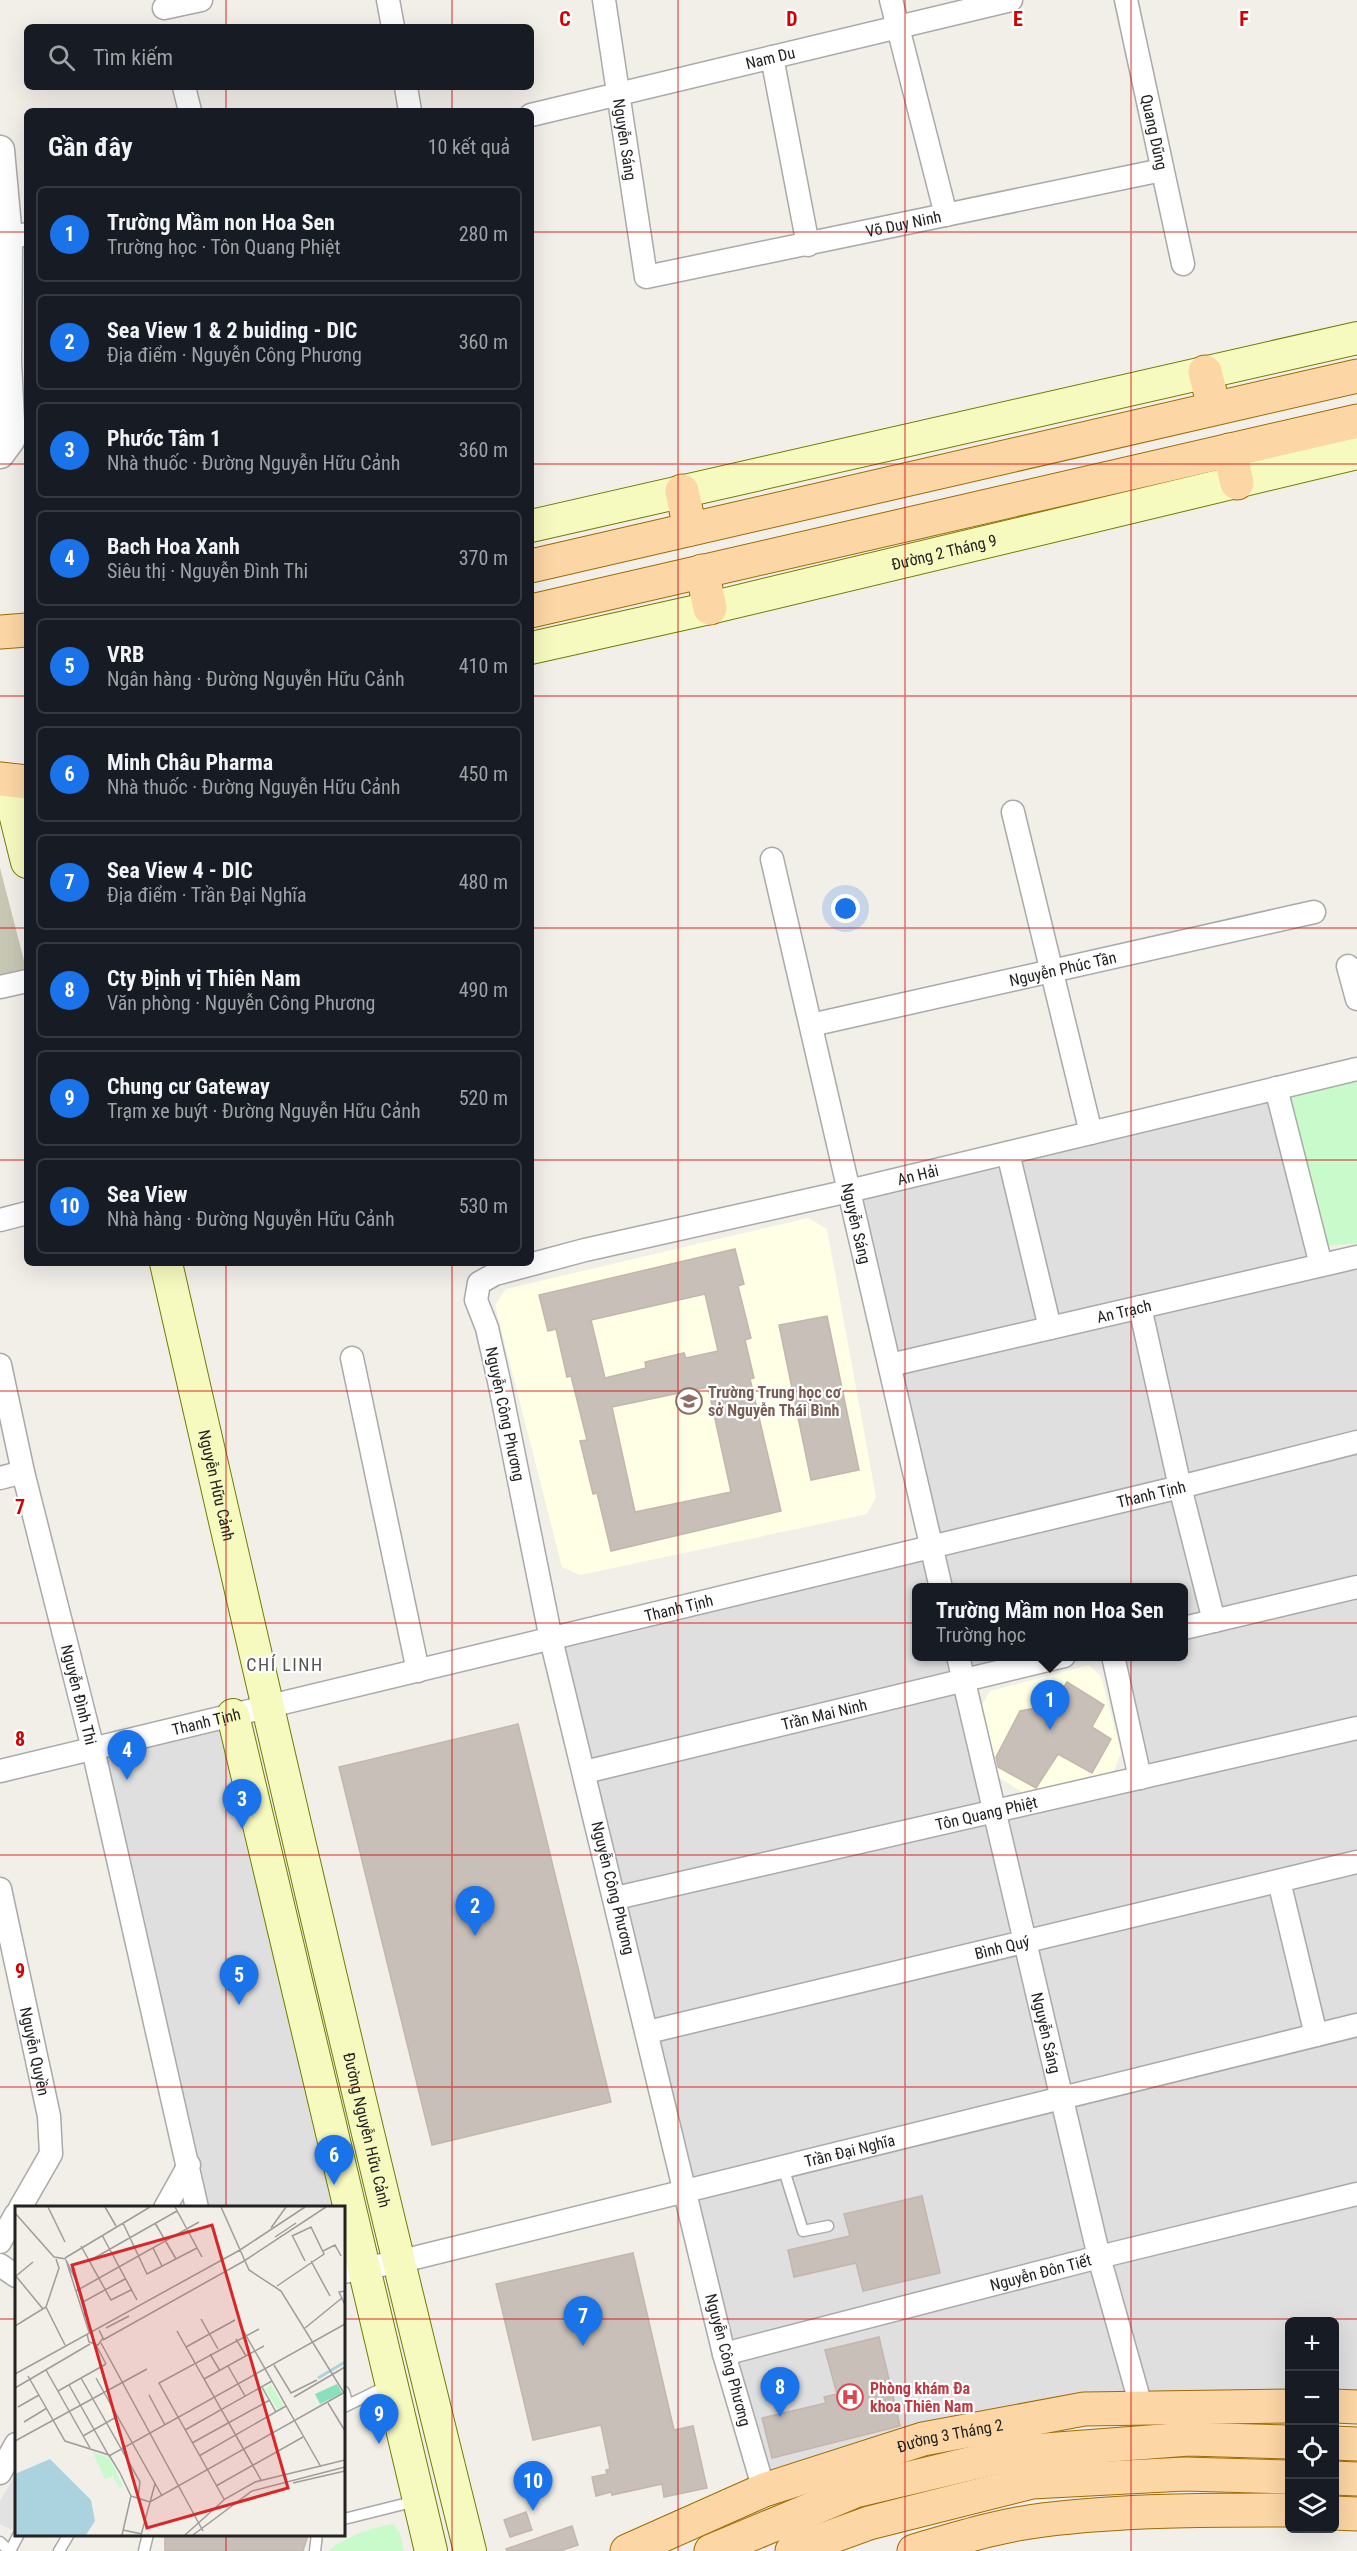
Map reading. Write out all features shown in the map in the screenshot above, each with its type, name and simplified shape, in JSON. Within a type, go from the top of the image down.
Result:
[{"type":"main road","points":[[534,525],[1357,338]]},
{"type":"main road","points":[[1205,372],[1214,407]]},
{"type":"main road","points":[[534,565],[1214,407],[1357,376]]},
{"type":"main road","points":[[534,610],[1357,421]]},
{"type":"main road","points":[[1229,450],[1237,483]]},
{"type":"main road","name":"Đường 2 Tháng 9","points":[[534,647],[710,608],[1357,453]]},
{"type":"main road","points":[[682,492],[690,529]]},
{"type":"main road","points":[[702,571],[710,608]]},
{"type":"main road","points":[[0,632],[24,630]]},
{"type":"main road","points":[[11,781],[24,847]]},
{"type":"main road","name":"Nguyễn Hữu Cảnh","points":[[167,1266],[267,1707]]},
{"type":"main road","name":"Đường Nguyễn Hữu Cảnh","points":[[267,1707],[398,2262],[470,2551]]},
{"type":"main road","name":"Đường Nguyễn Hữu Cảnh","points":[[233,1715],[340,2206]]},
{"type":"main road","name":"Đường Nguyễn Hữu Cảnh","points":[[345,2229],[354,2270],[391,2383],[431,2551]]},
{"type":"main road","name":"Đường 3 Tháng 2","points":[[627,2551],[764,2490],[923,2439],[1084,2409],[1141,2406],[1285,2406]]},
{"type":"main road","points":[[1339,2406],[1357,2407]]},
{"type":"main road","name":"Đường 3 Tháng 2","points":[[711,2551],[855,2491],[1019,2451],[1190,2439],[1285,2442]]},
{"type":"main road","points":[[1339,2443],[1357,2444]]},
{"type":"main road","points":[[799,2550],[868,2523],[1032,2482],[1185,2474],[1285,2477]]},
{"type":"main road","points":[[1339,2478],[1357,2479]]},
{"type":"main road","points":[[966,2499],[977,2534]]},
{"type":"main road","points":[[914,2551],[1041,2520],[1095,2516],[1285,2510]]},
{"type":"main road","points":[[1339,2513],[1357,2514]]},
{"type":"street","points":[[165,12],[201,0]]},
{"type":"street","points":[[388,0],[392,24]]},
{"type":"street","name":"Nguyễn Sáng","points":[[604,0],[646,278]]},
{"type":"street","points":[[891,0],[946,215]]},
{"type":"street","name":"Nam Du","points":[[534,114],[1011,0]]},
{"type":"street","name":"Quang Dũng","points":[[1126,0],[1183,264]]},
{"type":"street","points":[[772,57],[808,244]]},
{"type":"street","points":[[185,90],[189,108]]},
{"type":"street","points":[[407,90],[410,108]]},
{"type":"street","points":[[0,150],[12,238],[17,361],[11,439],[0,454]]},
{"type":"street","name":"Võ Duy Ninh","points":[[646,278],[1162,170]]},
{"type":"street","points":[[1013,812],[1090,1133]]},
{"type":"street","name":"Nguyễn Sáng","points":[[772,860],[939,1583]]},
{"type":"street","name":"Nguyễn Phúc Tần","points":[[810,1025],[1314,912]]},
{"type":"street","points":[[1348,966],[1357,999]]},
{"type":"street","points":[[0,987],[24,982]]},
{"type":"street","name":"An Hải","points":[[534,1264],[849,1191],[1357,1069]]},
{"type":"street","points":[[1276,1088],[1321,1265]]},
{"type":"street","points":[[1008,1153],[1050,1328]]},
{"type":"street","points":[[0,1220],[24,1214]]},
{"type":"street","name":"An Trạch","points":[[890,1365],[1357,1257]]},
{"type":"street","name":"An Hải","points":[[479,1283],[495,1274],[525,1266]]},
{"type":"street","name":"Nguyễn Công Phương","points":[[479,1283],[476,1300],[487,1328],[499,1381],[551,1639],[648,2032],[724,2354],[764,2490]]},
{"type":"street","points":[[1140,1307],[1179,1487],[1214,1621]]},
{"type":"street","points":[[352,1358],[418,1671]]},
{"type":"street","name":"Nguyễn Đình Thi","points":[[0,1365],[23,1472],[93,1749],[198,2206]]},
{"type":"street","name":"Thanh Tịnh","points":[[0,1772],[1357,1442]]},
{"type":"street","points":[[0,1478],[23,1472]]},
{"type":"street","points":[[1188,1627],[1357,1587]]},
{"type":"street","name":"Nguyễn Sáng","points":[[959,1661],[1099,2257],[1141,2406]]},
{"type":"street","name":"Trần Mai Ninh","points":[[585,1772],[1043,1661]]},
{"type":"street","points":[[1114,1661],[1140,1778]]},
{"type":"street","name":"Tôn Quang Phiệt","points":[[615,1898],[1357,1728]]},
{"type":"street","name":"Bình Quý","points":[[648,2032],[1357,1862]]},
{"type":"street","points":[[1279,1881],[1316,2035]]},
{"type":"street","name":"Nguyễn Quyền","points":[[0,1889],[49,2116],[51,2154],[21,2206]]},
{"type":"street","name":"Trần Đại Nghĩa","points":[[354,2270],[398,2262],[1357,2025]]},
{"type":"street","points":[[166,2206],[189,2165]]},
{"type":"street","name":"Nguyễn Đôn Tiết","points":[[724,2354],[1099,2257],[1357,2194]]},
{"type":"street","points":[[0,2242],[15,2216]]},
{"type":"street","points":[[0,2265],[15,2275]]},
{"type":"street","points":[[0,2473],[15,2446]]},
{"type":"lane","points":[[783,2167],[803,2231],[828,2226]]},
{"type":"lane","points":[[346,2406],[391,2383]]},
{"type":"lane","points":[[345,2519],[419,2500]]},
{"type":"lane","points":[[0,2542],[10,2551],[18,2536]]},
{"type":"lane","points":[[59,2551],[68,2536]]},
{"type":"lane","points":[[144,2551],[148,2536]]},
{"type":"lane","points":[[315,2551],[317,2536]]},
{"type":"shaded area","points":[[0,868],[24,960],[24,973],[0,980]]},
{"type":"shaded area","points":[[1276,1088],[1321,1265],[1357,1257],[1357,2411],[1339,2410],[1339,2317],[1285,2317],[1285,2409],[1141,2406],[764,2490],[551,1639],[930,1547],[849,1191]],"holes":[[[912,1583],[1188,1583],[1188,1661],[1114,1661],[1139,1778],[995,1811],[964,1680],[1047,1661],[912,1661]]]},
{"type":"shaded area","name":"Trường Trung học cơ sở Nguyễn Thái Bình","points":[[808,1218],[827,1229],[876,1497],[867,1514],[580,1575],[562,1567],[495,1305],[506,1289]]},
{"type":"shaded area","points":[[1089,1665],[1101,1676],[1121,1753],[1113,1773],[1022,1792],[994,1774],[981,1707],[990,1691]]},
{"type":"shaded area","points":[[233,1715],[362,2258],[345,2263],[345,2206],[197,2206],[93,1749]]},
{"type":"shaded area","points":[[15,2475],[14,2531],[0,2524],[0,2501]]},
{"type":"green space","points":[[1357,1077],[1357,1243],[1327,1246],[1288,1096]]},
{"type":"green space","points":[[393,2524],[400,2533],[404,2551],[328,2551],[359,2533]]},
{"type":"building","points":[[735,1249],[744,1284],[738,1286],[751,1338],[745,1340],[754,1378],[750,1379],[781,1511],[611,1551],[597,1493],[593,1494],[580,1441],[587,1440],[571,1376],[567,1377],[556,1329],[548,1331],[539,1295]],"holes":[[[705,1294],[718,1351],[686,1358],[684,1353],[645,1362],[646,1368],[605,1378],[591,1320]],[[708,1387],[731,1492],[635,1512],[612,1407]]]},
{"type":"building","points":[[827,1316],[859,1470],[811,1480],[779,1325]]},
{"type":"building","points":[[1067,1682],[1104,1705],[1092,1727],[1111,1739],[1092,1773],[1058,1754],[1036,1788],[998,1767],[996,1757],[1020,1711],[1036,1708],[1038,1702],[1057,1698]]},
{"type":"building","points":[[518,1724],[611,2102],[432,2145],[339,1767]]},
{"type":"building","points":[[922,2196],[940,2273],[863,2291],[856,2263],[794,2277],[788,2250],[850,2236],[844,2214]]},
{"type":"building","points":[[633,2253],[674,2430],[693,2426],[707,2488],[664,2497],[662,2484],[612,2495],[611,2492],[596,2496],[592,2477],[607,2474],[606,2470],[610,2469],[601,2425],[533,2440],[496,2284]]},
{"type":"building","points":[[879,2337],[900,2426],[772,2458],[762,2418],[826,2403],[824,2397],[837,2394],[825,2350]]},
{"type":"building","points":[[526,2512],[532,2530],[510,2537],[504,2520]]},
{"type":"building","points":[[572,2526],[578,2545],[560,2551],[507,2551],[506,2549]]},
{"type":"building","points":[[165,2536],[308,2536],[303,2551],[165,2551]]},
{"type":"place","name":"Trường Trung học cơ sở Nguyễn Thái Bình","points":[[689,1401]]},
{"type":"place","name":"Trường Mầm non Hoa Sen","points":[[1050,1730]]},
{"type":"place","name":"Bach Hoa Xanh","points":[[127,1780]]},
{"type":"place","name":"Phước Tâm 1","points":[[242,1829]]},
{"type":"place","name":"Sea View 1 & 2 buiding - DIC","points":[[475,1936]]},
{"type":"place","name":"VRB","points":[[239,2005]]},
{"type":"place","name":"Minh Châu Pharma","points":[[334,2185]]},
{"type":"place","name":"Sea View 4 - DIC","points":[[583,2346]]},
{"type":"place","name":"Phòng khám Đa khoa Thiên Nam","points":[[850,2397]]},
{"type":"place","name":"Cty Định vị Thiên Nam","points":[[780,2417]]},
{"type":"place","name":"Chung cư Gateway","points":[[379,2444]]},
{"type":"place","name":"Sea View","points":[[533,2511]]},
{"type":"district","name":"CHÍ LINH","points":[[285,1664]]}]
